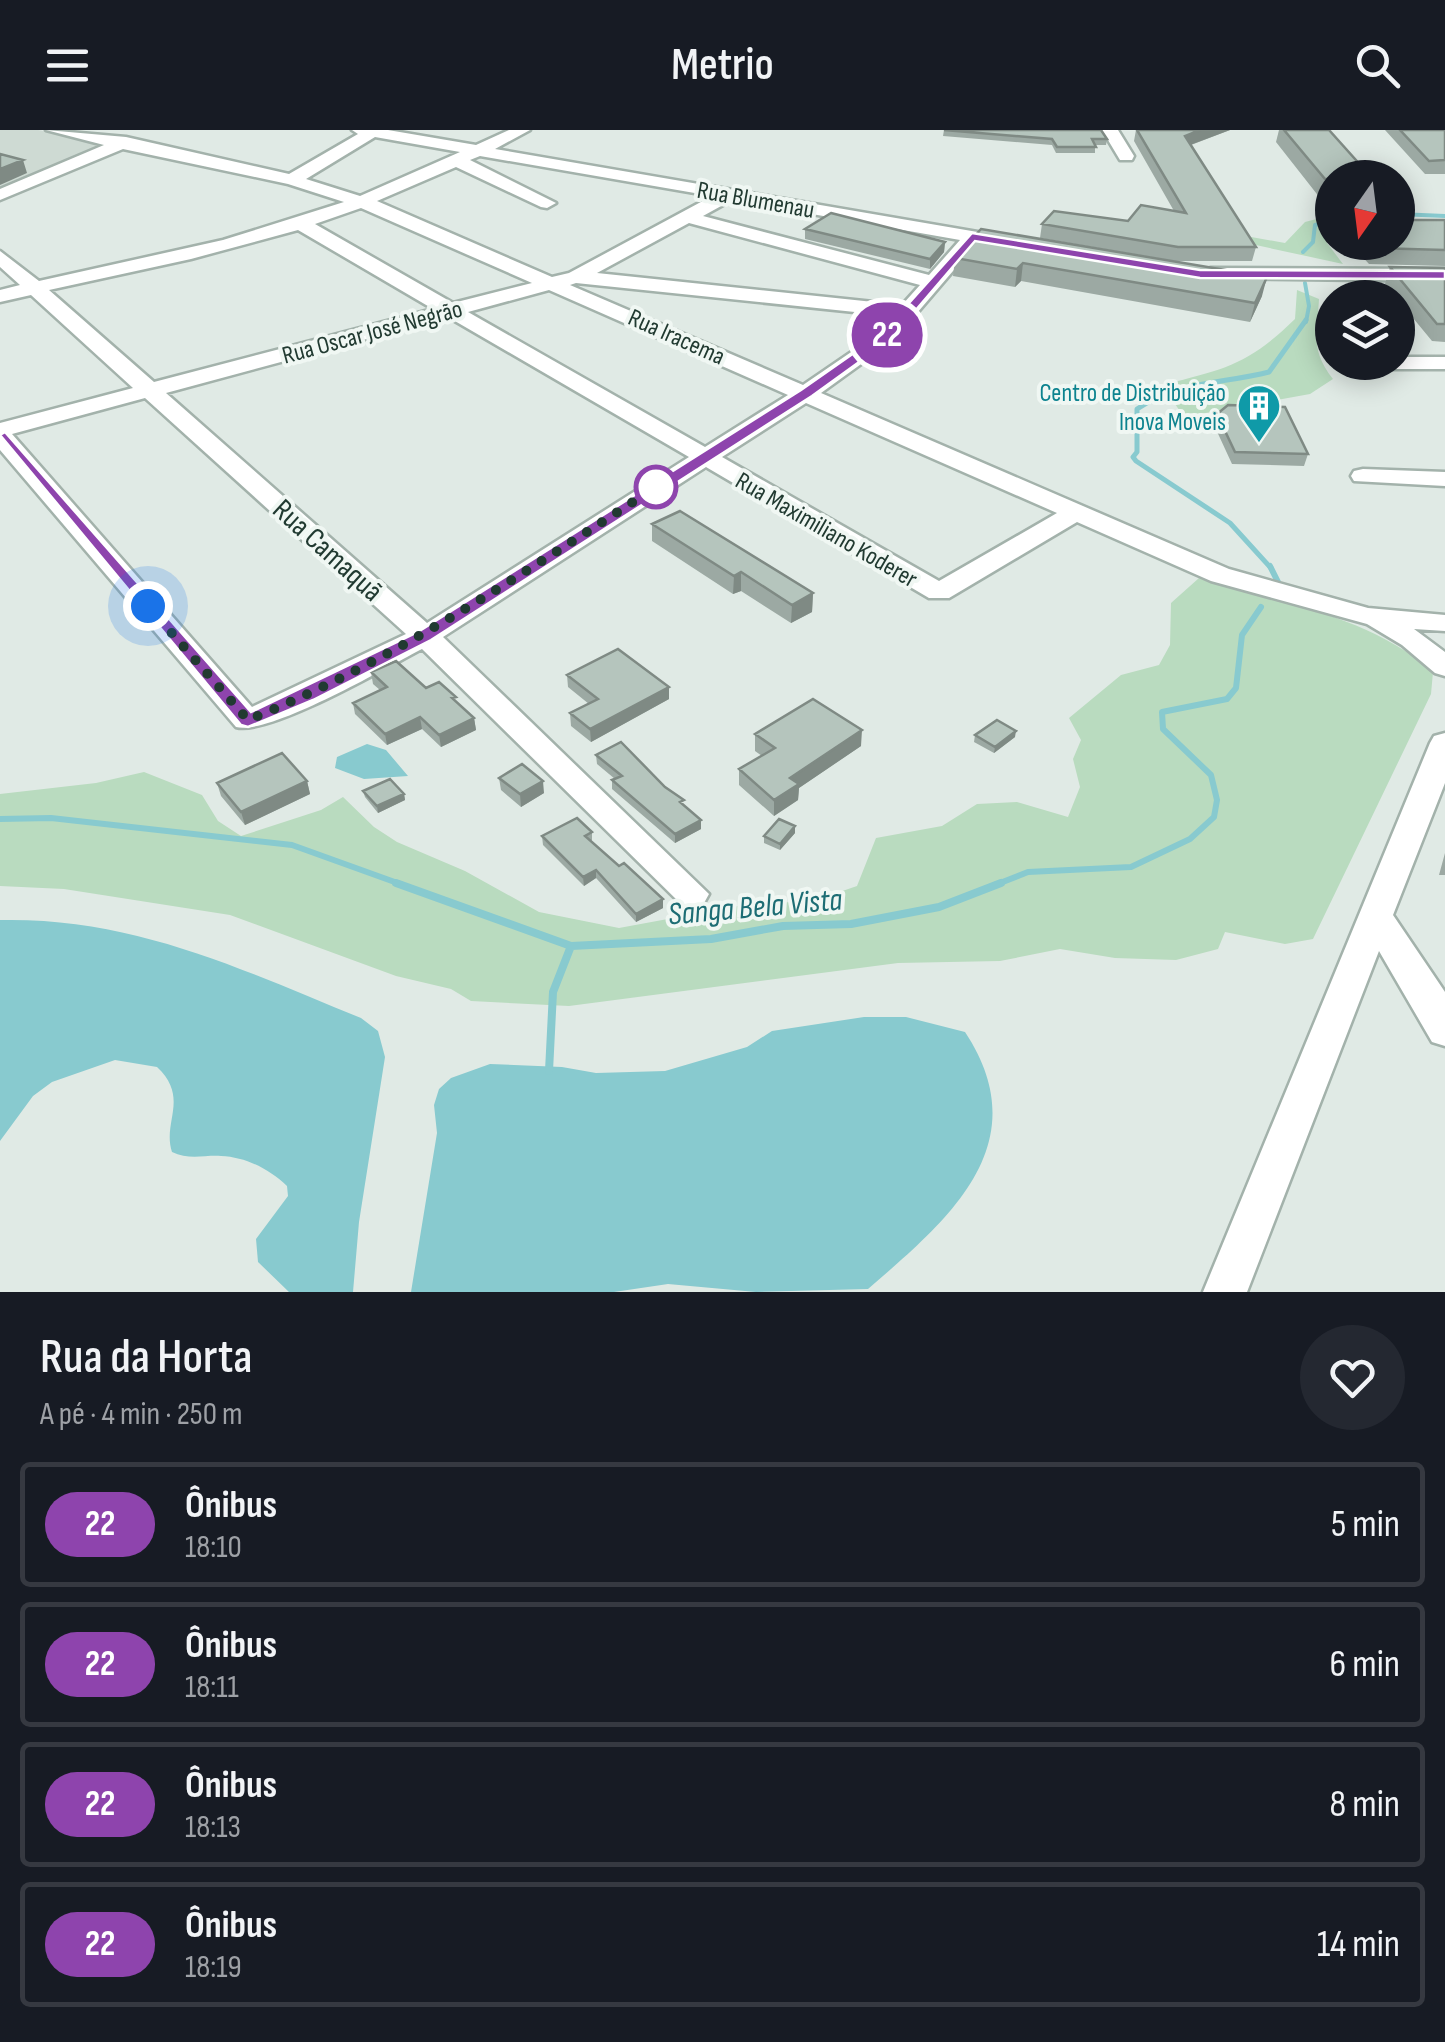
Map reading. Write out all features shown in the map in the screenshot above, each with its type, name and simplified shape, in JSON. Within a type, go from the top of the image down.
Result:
[{"type":"street","name":"Rua Iracema","points":[[54,130],[292,180],[363,202],[566,280],[806,393],[1220,575],[1367,616]]},
{"type":"street","points":[[0,195],[157,130]]},
{"type":"street","points":[[0,296],[184,255],[300,224],[363,202],[522,130]]},
{"type":"street","points":[[1110,130],[1126,156]]},
{"type":"street","points":[[292,180],[367,131]]},
{"type":"street","name":"Rua Blumenau","points":[[367,131],[1008,243]]},
{"type":"street","points":[[456,160],[547,203]]},
{"type":"street","name":"Rua Oscar José Negrão","points":[[0,432],[566,280],[729,194]]},
{"type":"street","points":[[687,217],[933,282]]},
{"type":"street","name":"Rua Maximiliano Koderer","points":[[300,224],[938,592],[1075,512]]},
{"type":"street","points":[[0,432],[248,720],[306,696],[425,636],[806,393],[886,336],[972,236]]},
{"type":"street","name":"Rua Camaquã","points":[[0,257],[425,636],[692,894]]},
{"type":"street","points":[[1188,273],[1445,275]]},
{"type":"street","points":[[566,280],[909,312]]},
{"type":"street","points":[[1415,363],[1445,363]]},
{"type":"street","points":[[1363,476],[1445,478]]},
{"type":"street","points":[[1367,616],[1445,623]]},
{"type":"street","points":[[1367,616],[1406,635],[1445,667]]},
{"type":"street","points":[[1225,1292],[1445,742]]},
{"type":"street","points":[[1376,918],[1432,1003],[1445,1031]]},
{"type":"shaded area","points":[[0,130],[38,130],[112,145],[0,192]]},
{"type":"green space","points":[[1315,219],[1315,258],[1214,236],[1190,226],[1285,243],[1305,222]]},
{"type":"green space","points":[[1297,290],[1315,297],[1315,380],[1331,380],[1310,394],[1184,417],[1164,388],[1166,384],[1236,363],[1264,346],[1295,319]]},
{"type":"green space","points":[[1199,578],[1351,624],[1408,653],[1433,672],[1431,694],[1313,939],[1285,944],[1225,932],[1218,949],[1176,960],[1115,958],[1060,949],[1000,961],[898,963],[569,1006],[471,1001],[451,989],[396,976],[230,915],[64,889],[0,886],[0,794],[96,783],[144,772],[202,795],[218,821],[241,836],[321,810],[343,797],[374,827],[397,842],[465,871],[539,912],[619,928],[738,906],[816,900],[857,886],[876,838],[942,826],[977,804],[1017,802],[1068,817],[1080,787],[1073,759],[1081,740],[1069,718],[1121,675],[1159,665],[1170,645],[1171,603]]},
{"type":"water","points":[[367,744],[386,750],[408,776],[364,779],[335,768],[337,757]]},
{"type":"water","points":[[0,920],[49,921],[141,937],[273,982],[361,1018],[378,1031],[385,1057],[359,1222],[353,1292],[289,1292],[258,1262],[256,1239],[288,1196],[287,1186],[248,1161],[172,1152],[174,1100],[167,1078],[157,1067],[115,1060],[52,1082],[33,1096],[0,1141]]},
{"type":"water","points":[[864,1017],[906,1017],[965,1032],[985,1072],[992,1110],[988,1144],[975,1176],[928,1235],[868,1289],[756,1292],[668,1284],[614,1292],[411,1292],[437,1133],[434,1105],[439,1089],[451,1078],[490,1064],[562,1067],[596,1073],[665,1071],[747,1047],[772,1031]]},
{"type":"building","points":[[944,130],[1101,130],[1107,139],[1092,139],[1096,147],[1057,147],[1052,139]]},
{"type":"building","points":[[1137,130],[1200,130],[1185,136],[1256,247],[1178,247],[1042,224],[1054,211],[1128,221],[1141,205],[1186,213]]},
{"type":"building","points":[[1284,130],[1329,130],[1356,160],[1315,160],[1315,167]]},
{"type":"building","points":[[1400,130],[1445,130],[1445,160],[1429,161]]},
{"type":"building","points":[[0,154],[23,160],[0,169]]},
{"type":"building","points":[[831,213],[945,242],[930,259],[805,229]]},
{"type":"building","points":[[1415,220],[1445,220],[1445,250],[1415,249]]},
{"type":"building","points":[[981,229],[1267,277],[1255,303],[1023,263],[1017,269],[955,258]]},
{"type":"building","points":[[1390,267],[1445,268],[1445,324],[1437,324],[1415,297],[1415,280],[1401,280]]},
{"type":"building","name":"Centro de Distribuição Inova Moveis","points":[[1228,405],[1285,407],[1308,454],[1235,452],[1217,414]]},
{"type":"building","points":[[680,511],[813,593],[792,605],[741,572],[734,576],[652,524]]},
{"type":"building","points":[[618,649],[669,687],[590,729],[570,713],[598,699],[567,675]]},
{"type":"building","points":[[396,661],[426,688],[439,682],[474,718],[439,735],[420,717],[385,734],[353,703],[387,687],[371,672]]},
{"type":"building","points":[[813,699],[862,730],[790,778],[799,784],[774,800],[739,769],[775,748],[755,734]]},
{"type":"building","points":[[997,720],[1016,731],[995,747],[975,735]]},
{"type":"building","points":[[621,742],[701,820],[675,834],[612,780],[622,776],[596,755]]},
{"type":"building","points":[[282,753],[307,781],[241,812],[217,783]]},
{"type":"building","points":[[522,764],[543,781],[520,794],[499,778]]},
{"type":"building","points":[[390,779],[404,794],[377,806],[363,791]]},
{"type":"building","points":[[577,818],[592,832],[585,836],[619,866],[624,863],[663,899],[636,914],[596,870],[583,877],[542,836]]},
{"type":"building","points":[[779,819],[795,826],[780,844],[764,836]]},
{"type":"waterway","name":"Sanga Bela Vista","points":[[1415,215],[1445,216]]},
{"type":"waterway","name":"Sanga Bela Vista","points":[[1303,252],[1313,242],[1315,225]]},
{"type":"waterway","name":"Sanga Bela Vista","points":[[1305,283],[1309,306],[1306,322]]},
{"type":"waterway","name":"Sanga Bela Vista","points":[[1271,568],[1230,523],[1136,461],[1133,457],[1137,452],[1137,409],[1184,388],[1269,372],[1306,320]]},
{"type":"waterway","name":"Sanga Bela Vista","points":[[1271,568],[1278,582]]},
{"type":"waterway","name":"Sanga Bela Vista","points":[[995,885],[1028,872],[1131,867],[1190,839],[1214,817],[1217,800],[1211,775],[1163,729],[1162,712],[1227,699],[1236,688],[1242,635],[1261,607]]},
{"type":"waterway","name":"Sanga Bela Vista","points":[[0,819],[51,818],[292,845],[403,885]]},
{"type":"waterway","name":"Sanga Bela Vista","points":[[396,883],[571,946]]},
{"type":"waterway","name":"Sanga Bela Vista","points":[[571,946],[711,939],[783,926],[851,924],[939,907],[1001,883]]},
{"type":"waterway","points":[[549,1071],[553,992],[571,946]]},
{"type":"bus line","name":"22","points":[[0,435],[248,720],[306,696],[425,636],[806,393],[886,336],[972,236],[1200,274],[1445,275]]},
{"type":"place","name":"Centro de Distribuição Inova Moveis","points":[[1259,444]]},
{"type":"route","points":[[148,606],[248,720],[306,696],[425,636],[664,482],[656,487]]}]
